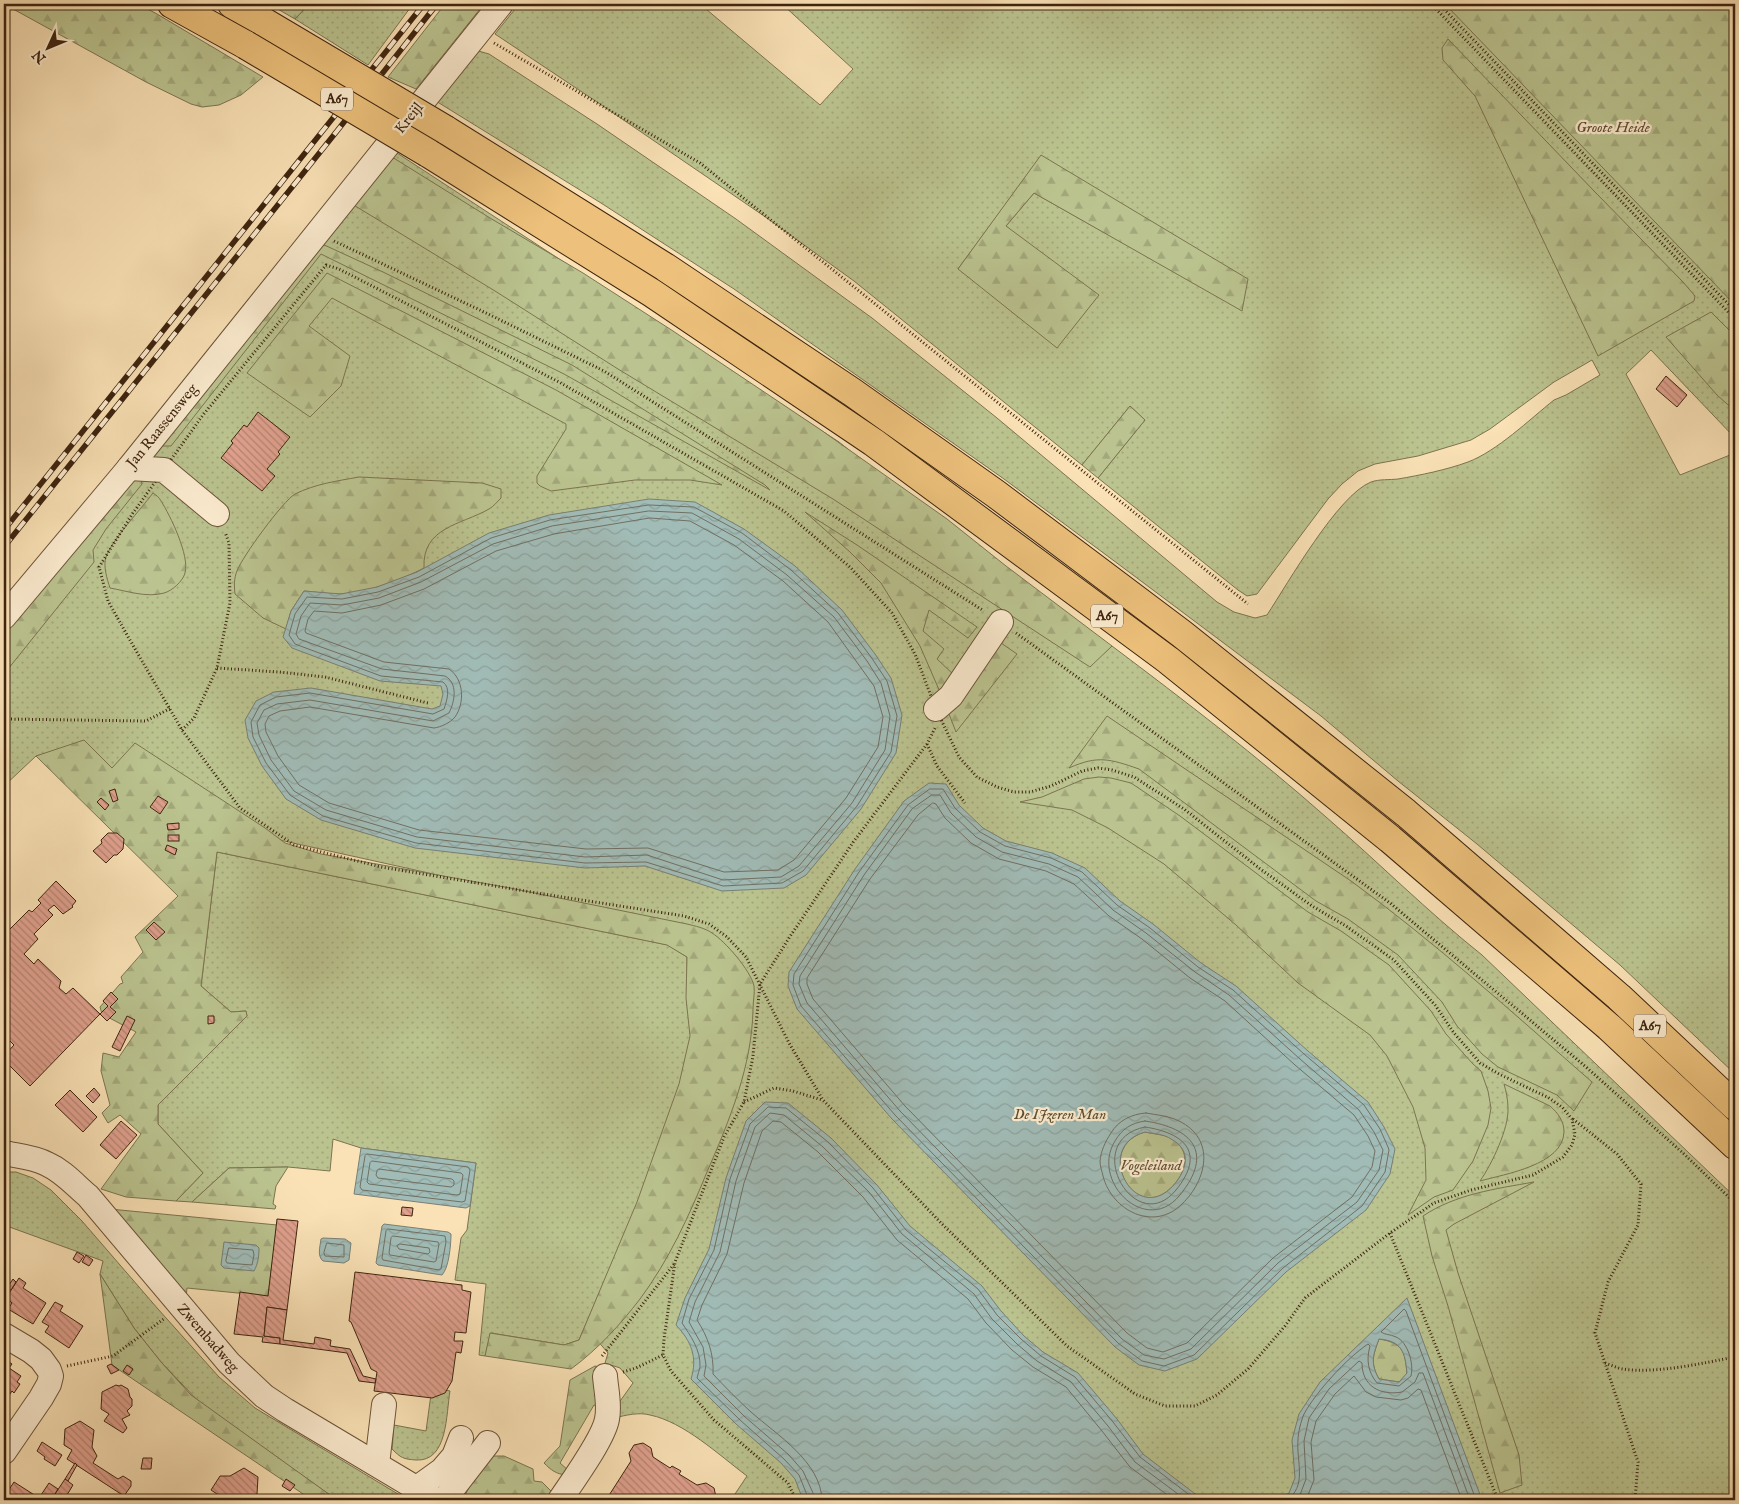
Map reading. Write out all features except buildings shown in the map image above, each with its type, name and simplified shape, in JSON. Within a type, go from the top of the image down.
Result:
[{"type":"highway","name":"A67","points":[[172,4],[246,45],[428,153],[652,293],[873,442],[1168,660],[1406,852],[1609,1027],[1735,1145]]},
{"type":"highway","name":"A67","points":[[232,4],[446,130],[664,266],[852,392],[996,494],[1174,628],[1406,813],[1619,997],[1735,1106]]},
{"type":"street","name":"Kreijl","points":[[317,232],[501,4]]},
{"type":"street","name":"Jan Raassensweg","points":[[4,618],[129,468],[317,232]]},
{"type":"street","points":[[129,468],[164,470],[217,514]]},
{"type":"street","points":[[938,714],[1001,622]]},
{"type":"street","name":"Zwembadweg","points":[[4,1153],[46,1163],[62,1172],[88,1196],[229,1363],[264,1396],[427,1494]]},
{"type":"street","points":[[4,1335],[31,1351],[50,1370],[49,1384],[4,1452]]},
{"type":"street","points":[[560,1500],[607,1420],[608,1405],[605,1376]]},
{"type":"street","points":[[377,1464],[384,1404]]},
{"type":"street","points":[[427,1494],[442,1470],[454,1456],[461,1438]]},
{"type":"street","points":[[444,1500],[488,1443]]},
{"type":"path","points":[[1431,4],[1735,319]]},
{"type":"path","points":[[1439,4],[1735,311]]},
{"type":"path","points":[[478,34],[700,163],[1248,604]]},
{"type":"path","points":[[317,232],[604,371],[1001,622],[1390,903],[1586,1067],[1684,1154],[1735,1204]]},
{"type":"path","points":[[1572,1118],[1575,1134],[1572,1145],[1563,1157],[1552,1166],[1533,1176],[1471,1190],[1434,1203],[1390,1233],[1305,1298],[1285,1326],[1248,1368],[1217,1395],[1195,1406],[1165,1406],[1135,1394],[1067,1346],[941,1223],[823,1100],[789,1044],[746,957],[727,937],[709,924],[684,916],[381,867],[294,844],[240,808],[182,730],[108,601],[99,567],[133,513],[203,415],[326,265],[339,269],[559,382],[784,511],[850,567],[892,613],[915,654],[938,714],[960,757],[976,777],[997,788],[1014,792],[1030,792],[1051,786],[1082,771],[1098,768],[1112,770],[1134,778],[1184,809],[1304,901],[1346,926],[1394,960],[1435,1005],[1454,1033],[1480,1063],[1549,1098],[1562,1107],[1572,1118],[1616,1154],[1642,1184],[1638,1225],[1608,1282],[1595,1333],[1638,1462],[1635,1500]]},
{"type":"path","points":[[182,730],[194,718],[217,668],[230,603],[229,543],[217,514]]},
{"type":"path","points":[[217,668],[325,677],[428,703]]},
{"type":"path","points":[[4,719],[146,721],[171,708]]},
{"type":"path","points":[[796,1500],[788,1483],[714,1420],[671,1372],[663,1355],[675,1262],[724,1137],[744,1102],[752,1056],[760,984],[854,841],[927,744],[938,714]]},
{"type":"path","points":[[927,744],[937,766],[965,803]]},
{"type":"path","points":[[744,1102],[774,1088],[793,1091],[823,1100]]},
{"type":"path","points":[[1390,1233],[1498,1500]]},
{"type":"path","points":[[663,1355],[636,1368],[605,1376],[601,1355],[675,1262]]},
{"type":"path","points":[[50,1370],[113,1356],[180,1306]]},
{"type":"path","points":[[1604,1363],[1623,1369],[1643,1370],[1691,1366],[1735,1357]]},
{"type":"green space","points":[[4,4],[138,4],[263,77],[241,95],[219,105],[202,107],[191,104],[146,82]]},
{"type":"green space","points":[[269,4],[309,4],[295,19]]},
{"type":"green space","points":[[309,4],[413,4],[368,65],[295,19]]},
{"type":"green space","points":[[445,4],[484,4],[416,89],[388,77]]},
{"type":"green space","name":"Groote Heide","points":[[519,4],[652,4],[658,9],[664,4],[700,4],[820,105],[853,69],[782,4],[1735,4],[1735,438],[1651,350],[1626,374],[1680,475],[1735,453],[1735,1074],[1620,965],[1477,844],[1321,716],[1133,575],[1004,479],[734,289],[601,203],[431,98],[475,50],[489,54],[597,124],[736,219],[872,318],[997,418],[1217,602],[1234,612],[1255,618],[1267,615],[1314,541],[1329,521],[1358,490],[1374,481],[1398,479],[1433,472],[1460,465],[1479,457],[1512,434],[1554,400],[1600,375],[1592,360],[1554,382],[1490,429],[1471,440],[1418,456],[1375,464],[1358,471],[1328,499],[1257,594],[1247,596],[1098,478],[1145,420],[1130,406],[1082,465],[854,281],[764,216],[495,34]],"holes":[[[1041,156],[1242,310],[1034,193],[1006,226],[958,269]]]},
{"type":"green space","name":"Groote Heide","points":[[1445,4],[1735,4],[1735,305]]},
{"type":"green space","points":[[1448,39],[1683,282],[1695,296],[1694,301],[1598,356],[1475,96],[1443,60],[1442,48]]},
{"type":"green space","name":"De IJzeren Man","points":[[394,151],[839,442],[1104,653],[1112,646],[1194,708],[1300,794],[1442,922],[1482,955],[1735,1197],[1735,1500],[731,1500],[747,1476],[701,1440],[676,1425],[650,1415],[637,1414],[615,1418],[613,1411],[633,1383],[620,1368],[605,1363],[608,1353],[590,1332],[608,1273],[579,1340],[564,1345],[491,1333],[485,1356],[479,1355],[486,1284],[455,1280],[461,1238],[467,1230],[476,1163],[361,1148],[333,1139],[330,1171],[288,1167],[229,1168],[192,1202],[176,1201],[203,1173],[158,1124],[158,1105],[247,1016],[246,1011],[231,1012],[201,986],[217,852],[668,945],[687,957],[687,1006],[709,935],[153,812],[47,753],[36,756],[4,786],[4,631]]},
{"type":"green space","points":[[1041,155],[1248,279],[1242,311],[1034,193],[1006,226],[1099,295],[1057,348],[958,269]]},
{"type":"green space","points":[[392,157],[583,273],[821,430],[947,519],[1112,646],[1090,667],[833,499],[618,369],[352,204]]},
{"type":"green space","points":[[320,243],[572,365],[765,485],[770,490],[564,374],[321,254],[171,446],[154,446]]},
{"type":"green space","points":[[327,273],[556,390],[722,485],[690,480],[635,480],[551,491],[540,486],[537,483],[537,476],[566,429],[566,424],[332,298],[309,326],[350,356],[341,386],[310,417],[247,373]]},
{"type":"green space","points":[[1711,312],[1735,336],[1735,411],[1717,395],[1666,337]]},
{"type":"green space","points":[[1130,406],[1145,420],[1098,478],[1082,465]]},
{"type":"green space","points":[[138,466],[142,484],[106,529],[93,550],[94,562],[4,674],[4,630]]},
{"type":"green space","points":[[359,477],[482,483],[501,489],[501,498],[489,509],[445,529],[436,536],[429,544],[425,554],[424,568],[371,589],[339,594],[304,591],[291,611],[286,629],[263,618],[235,594],[235,576],[254,542],[295,494],[318,485]]},
{"type":"green space","points":[[153,493],[165,507],[182,546],[186,566],[184,576],[174,588],[167,592],[151,595],[110,588],[105,568],[105,561],[109,550],[120,533]]},
{"type":"green space","points":[[805,512],[977,627],[968,638],[929,610],[923,631],[944,649],[937,659],[954,675],[940,692],[920,646],[881,583]]},
{"type":"green space","points":[[1001,643],[1017,654],[956,732],[949,714]]},
{"type":"green space","points":[[1107,716],[1351,881],[1474,979],[1592,1082],[1574,1111],[1557,1095],[1498,1067],[1482,1054],[1457,1026],[1442,1002],[1398,955],[1348,919],[1316,901],[1139,769],[1104,760],[1088,761],[1069,768]]},
{"type":"green space","points":[[84,740],[112,768],[135,743],[285,843],[321,854],[510,888],[703,928],[717,937],[737,957],[754,986],[752,1030],[744,1072],[724,1132],[686,1221],[660,1269],[625,1318],[599,1345],[571,1369],[485,1356],[490,1333],[564,1345],[579,1340],[637,1202],[679,1084],[690,1036],[686,998],[687,957],[667,945],[217,852],[201,986],[231,1012],[246,1011],[247,1016],[158,1105],[158,1124],[203,1173],[176,1201],[126,1197],[101,1189],[141,1134],[120,1115],[108,1123],[102,1113],[110,1105],[101,1071],[103,1053],[119,1057],[136,1032],[102,1014],[100,1007],[123,983],[121,977],[143,952],[135,937],[178,896],[36,756]]},
{"type":"green space","points":[[1099,777],[1131,783],[1180,816],[1308,912],[1341,931],[1389,965],[1431,1011],[1446,1034],[1481,1071],[1488,1091],[1491,1108],[1488,1125],[1473,1161],[1453,1190],[1434,1197],[1408,1215],[1426,1180],[1425,1148],[1413,1107],[1387,1056],[1370,1035],[1298,983],[1236,925],[1164,864],[1108,828],[1072,810],[1020,802],[1042,797],[1084,779]]},
{"type":"green space","points":[[1504,1084],[1550,1106],[1560,1118],[1564,1132],[1561,1143],[1554,1153],[1544,1160],[1517,1171],[1480,1181],[1490,1165],[1506,1125],[1508,1105]]},
{"type":"green space","name":"Vogeleiland","points":[[1145,1132],[1171,1138],[1181,1147],[1185,1158],[1183,1170],[1177,1181],[1162,1194],[1148,1198],[1135,1193],[1126,1182],[1121,1168],[1121,1154],[1129,1141]]},
{"type":"green space","points":[[288,1167],[276,1186],[273,1204],[276,1206],[275,1209],[192,1202],[229,1168]]},
{"type":"green space","points":[[4,1172],[16,1172],[33,1178],[51,1190],[82,1221],[219,1377],[255,1408],[408,1500],[337,1500],[200,1403],[161,1362],[134,1328],[100,1274],[103,1261],[4,1225]]},
{"type":"green space","points":[[1534,1182],[1446,1230],[1458,1273],[1519,1455],[1522,1485],[1500,1493],[1448,1306],[1432,1256],[1423,1216],[1462,1197]]},
{"type":"green space","points":[[99,1208],[277,1225],[268,1296],[187,1288],[185,1308]]},
{"type":"green space","points":[[100,1274],[134,1328],[191,1395],[337,1500],[312,1500],[112,1365]]},
{"type":"green space","points":[[1379,1339],[1398,1346],[1404,1354],[1407,1374],[1399,1382],[1379,1379],[1376,1373],[1373,1359]]},
{"type":"green space","points":[[595,1366],[600,1367],[600,1407],[594,1405],[560,1463],[569,1471],[566,1475],[559,1474],[551,1470],[544,1463],[560,1446],[570,1380]]},
{"type":"green space","points":[[432,1387],[450,1391],[444,1435],[440,1445],[426,1459],[402,1458],[392,1449],[394,1425],[426,1431]]},
{"type":"green space","points":[[492,1456],[504,1456],[533,1469],[534,1481],[542,1482],[552,1492],[550,1500],[543,1500],[538,1497],[536,1500],[463,1500],[475,1474]]},
{"type":"water","points":[[649,499],[695,502],[744,529],[795,566],[842,610],[891,678],[902,715],[896,753],[861,809],[806,875],[784,888],[722,891],[645,866],[585,868],[415,848],[321,820],[286,799],[262,766],[248,738],[245,720],[256,701],[274,692],[311,688],[432,709],[440,706],[443,694],[441,686],[380,681],[292,648],[283,637],[291,611],[304,591],[341,594],[377,587],[417,572],[489,533],[549,515]]},
{"type":"water","points":[[929,783],[946,784],[959,805],[983,828],[1006,841],[1052,853],[1085,868],[1120,901],[1153,924],[1201,963],[1236,986],[1368,1102],[1384,1127],[1395,1149],[1390,1174],[1366,1210],[1286,1272],[1197,1359],[1165,1371],[1139,1365],[1115,1347],[892,1119],[797,1009],[788,986],[789,972],[855,869],[904,801]],"holes":[[[1145,1132],[1168,1137],[1182,1148],[1185,1158],[1183,1170],[1177,1181],[1162,1194],[1148,1197],[1135,1192],[1126,1182],[1121,1168],[1121,1153],[1129,1141]]]},
{"type":"water","points":[[765,1102],[788,1103],[831,1138],[877,1185],[910,1226],[982,1286],[1001,1311],[1024,1336],[1043,1352],[1078,1373],[1117,1419],[1143,1454],[1203,1500],[803,1500],[795,1479],[781,1463],[736,1424],[691,1379],[694,1364],[692,1350],[686,1337],[676,1325],[685,1298],[709,1249],[726,1178],[746,1121]]},
{"type":"water","points":[[361,1148],[476,1163],[470,1206],[466,1208],[354,1194]]},
{"type":"water","points":[[384,1224],[448,1232],[451,1234],[448,1262],[442,1275],[378,1265],[376,1263],[382,1226]]},
{"type":"water","points":[[321,1239],[345,1239],[351,1243],[349,1260],[344,1263],[323,1261],[319,1251]]},
{"type":"water","points":[[224,1242],[256,1245],[259,1248],[259,1254],[254,1271],[224,1268],[221,1265]]},
{"type":"water","points":[[1407,1298],[1482,1500],[1276,1500],[1289,1493],[1295,1478],[1292,1440],[1299,1414],[1320,1382]],"holes":[[[1379,1339],[1393,1342],[1401,1349],[1405,1359],[1407,1373],[1399,1382],[1379,1379],[1374,1368],[1374,1354]]]},
{"type":"railway","points":[[4,530],[424,4]]},
{"type":"railway","points":[[4,547],[437,4]]}]
